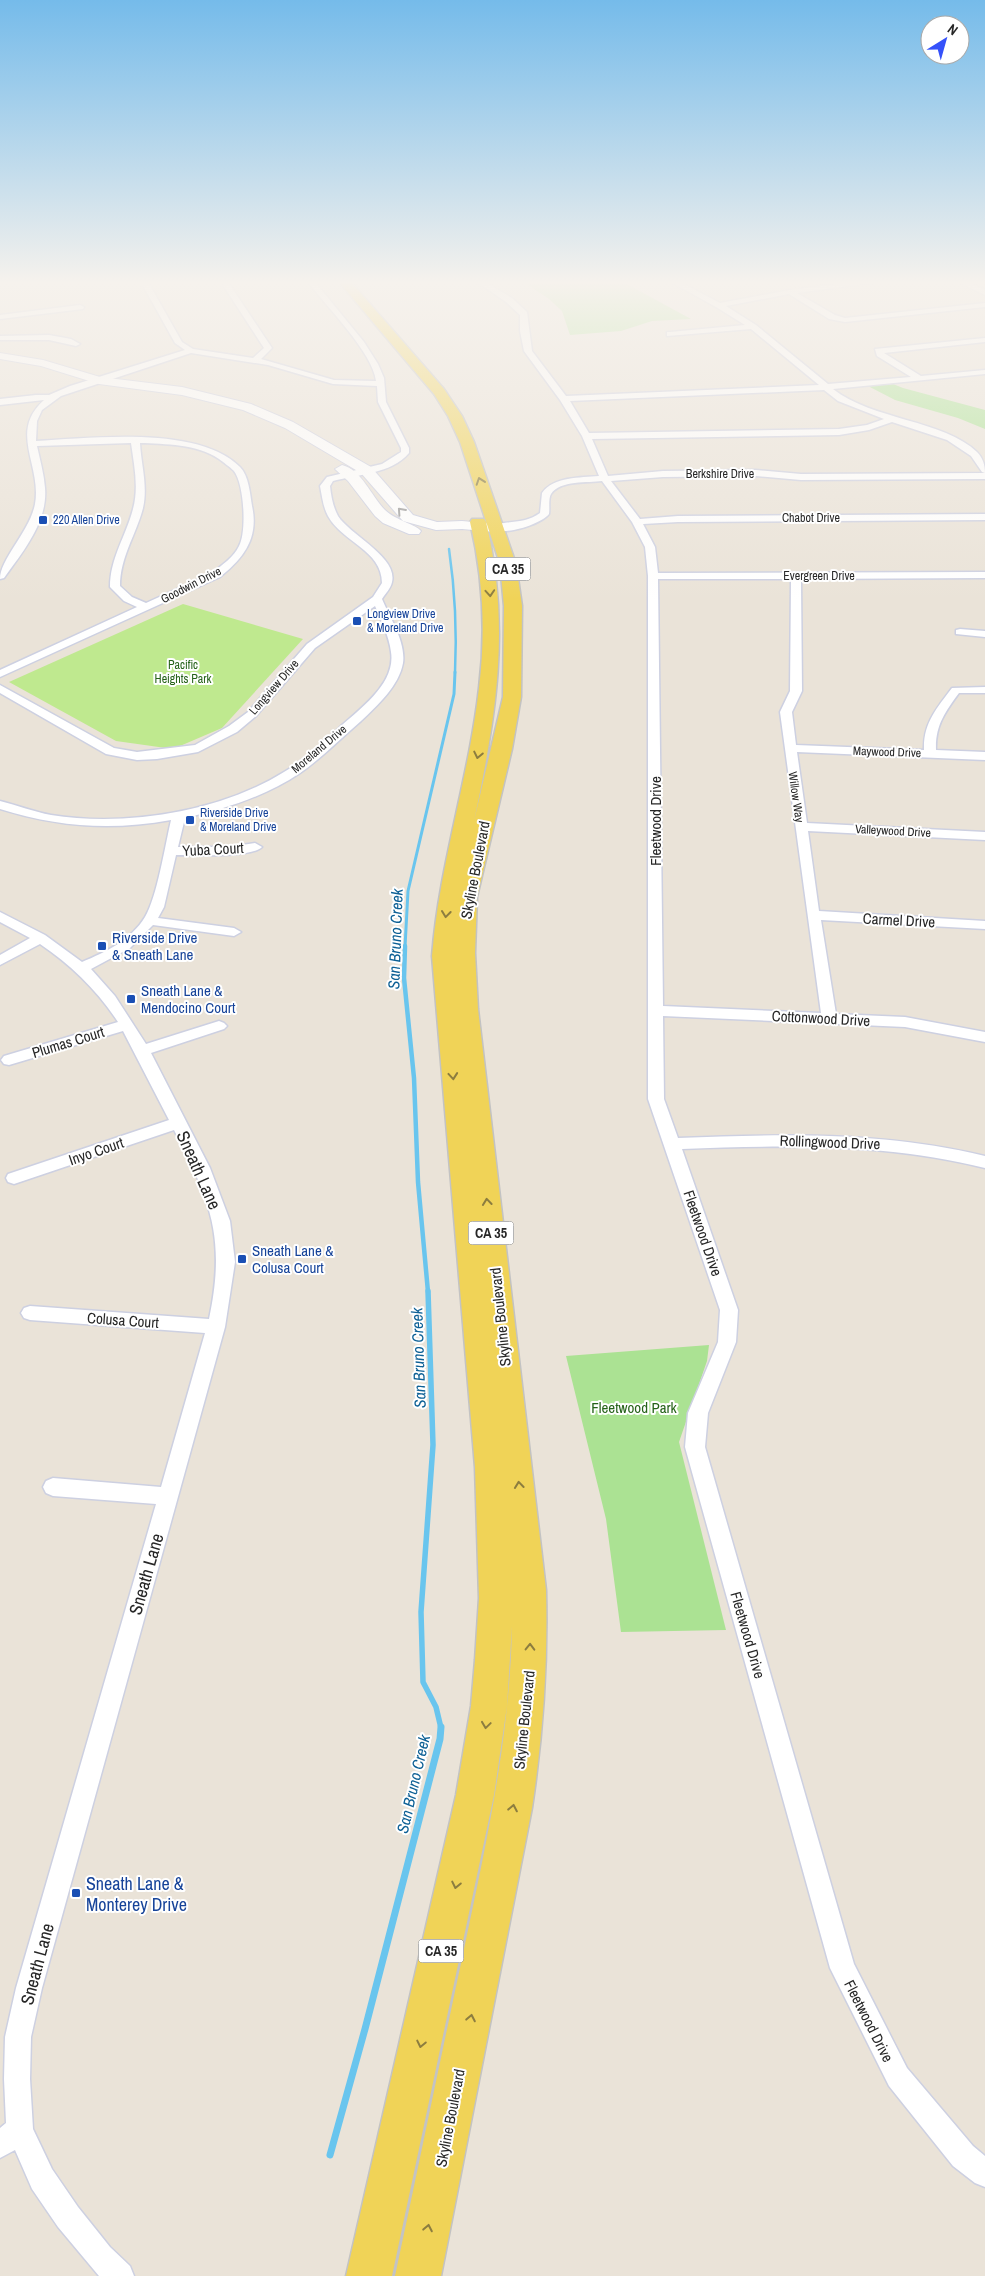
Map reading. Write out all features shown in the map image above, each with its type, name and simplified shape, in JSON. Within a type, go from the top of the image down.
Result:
[{"type":"main road","name":"Skyline Boulevard","points":[[418,2276],[514,1799],[527,1716],[530,1672],[529,1581],[463,971],[466,897],[502,749],[512,698],[514,646],[511,584],[508,564],[487,528],[442,413],[425,388]]},
{"type":"main road","name":"Skyline Boulevard","points":[[369,2276],[475,1795],[494,1660],[496,1598],[491,1468],[444,956],[449,891],[480,743],[489,684],[491,602],[486,561],[487,528],[467,442],[455,416],[436,388]]},
{"type":"street","points":[[0,576],[22,546],[34,522],[40,504],[42,488],[31,444],[31,425],[43,404],[51,398],[73,388]]},
{"type":"street","points":[[113,388],[182,398],[236,411],[274,428],[358,472]]},
{"type":"street","points":[[157,388],[191,393],[247,407],[289,425],[358,472],[384,519],[401,528],[466,534],[487,528]]},
{"type":"street","points":[[377,600],[387,583],[384,566],[377,556],[338,524],[332,516],[327,500],[326,482],[330,479],[394,462],[404,453],[405,448],[382,402],[381,388]]},
{"type":"street","name":"Fleetwood Drive","points":[[556,388],[586,436],[605,479],[636,522],[650,547],[653,576],[656,1099],[729,1310],[727,1342],[698,1413],[695,1447],[843,1968],[898,2077],[963,2156],[985,2173]]},
{"type":"street","points":[[564,399],[821,388]]},
{"type":"street","points":[[826,388],[856,406],[950,438],[974,454],[985,470]]},
{"type":"street","points":[[0,402],[36,396],[51,398]]},
{"type":"street","points":[[586,436],[839,432],[869,427],[892,419]]},
{"type":"street","points":[[135,441],[140,495],[129,536],[116,562],[114,576],[115,588],[128,599],[147,608]]},
{"type":"street","name":"Goodwin Drive","points":[[0,674],[147,608],[216,574],[233,563],[245,549],[250,521],[238,470],[221,455],[179,442],[135,441],[31,444]]},
{"type":"street","name":"Berkshire Drive","points":[[487,528],[522,525],[539,519],[544,514],[545,496],[553,488],[573,482],[663,474],[756,473],[801,477],[985,476]]},
{"type":"street","name":"Chabot Drive","points":[[636,522],[678,519],[985,517]]},
{"type":"street","name":"Evergreen Drive","points":[[653,576],[985,575]]},
{"type":"street","name":"Willow Way","points":[[796,576],[796,691],[786,712],[813,915],[829,1018]]},
{"type":"street","name":"Longview Drive","points":[[0,688],[110,751],[137,756],[157,755],[198,748],[233,729],[252,714],[311,646],[377,600]]},
{"type":"street","name":"Moreland Drive","points":[[0,805],[29,814],[79,822],[140,820],[180,814],[234,800],[280,781],[314,757],[371,704],[393,677],[398,654],[377,600]]},
{"type":"street","points":[[353,616],[377,619],[387,624]]},
{"type":"street","points":[[960,632],[985,634]]},
{"type":"street","points":[[930,754],[928,736],[931,726],[956,690],[985,690]]},
{"type":"street","name":"Maywood Drive","points":[[790,748],[985,756]]},
{"type":"street","points":[[81,968],[127,945],[151,921],[157,907],[180,814]]},
{"type":"street","name":"Valleywood Drive","points":[[801,827],[985,836]]},
{"type":"street","name":"Yuba Court","points":[[171,851],[229,851],[255,847]]},
{"type":"street","name":"Carmel Drive","points":[[813,915],[985,925]]},
{"type":"street","name":"Sneath Lane","points":[[0,916],[40,938],[81,968],[98,986],[126,1025],[202,1169],[220,1214],[225,1242],[226,1269],[216,1327],[29,1988],[18,2037],[17,2079],[10,2137],[68,2217],[100,2257],[120,2276]]},
{"type":"street","points":[[151,921],[234,932]]},
{"type":"street","points":[[0,961],[40,938]]},
{"type":"street","name":"Cottonwood Drive","points":[[656,1011],[904,1022],[985,1037]]},
{"type":"street","name":"Plumas Court","points":[[9,1060],[126,1025]]},
{"type":"street","points":[[141,1051],[219,1026]]},
{"type":"street","name":"Inyo Court","points":[[14,1178],[178,1123]]},
{"type":"street","name":"Rollingwood Drive","points":[[673,1144],[801,1139],[897,1144],[985,1162]]},
{"type":"street","name":"Colusa Court","points":[[30,1313],[216,1327]]},
{"type":"street","points":[[53,1487],[168,1496]]},
{"type":"green space","points":[[872,388],[904,388],[985,410],[985,429],[958,418],[895,400]]},
{"type":"green space","name":"Pacific Heights Park","points":[[183,604],[303,639],[222,728],[173,749],[116,741],[9,682]]},
{"type":"green space","name":"Fleetwood Park","points":[[709,1345],[707,1361],[679,1442],[726,1630],[621,1632],[606,1519],[566,1356]]},
{"type":"waterway","name":"San Bruno Creek","points":[[449,549],[455,611],[455,673]]},
{"type":"waterway","name":"San Bruno Creek","points":[[405,947],[408,891],[454,694],[455,672]]},
{"type":"waterway","name":"San Bruno Creek","points":[[405,946],[404,978],[414,1078],[418,1182],[428,1292]]},
{"type":"waterway","name":"San Bruno Creek","points":[[428,1291],[433,1445],[421,1612],[423,1682],[436,1707],[441,1728]]},
{"type":"waterway","name":"San Bruno Creek","points":[[330,2155],[365,2029],[440,1739],[441,1728]]},
{"type":"place","name":"220 Allen Drive","points":[[43,520]]},
{"type":"place","name":"Longview Drive & Moreland Drive","points":[[357,621]]},
{"type":"place","name":"Riverside Drive & Moreland Drive","points":[[190,820]]},
{"type":"place","name":"Riverside Drive & Sneath Lane","points":[[102,946]]},
{"type":"place","name":"Sneath Lane & Mendocino Court","points":[[131,999]]},
{"type":"place","name":"Sneath Lane & Colusa Court","points":[[242,1259]]},
{"type":"place","name":"Sneath Lane & Monterey Drive","points":[[76,1893]]}]
